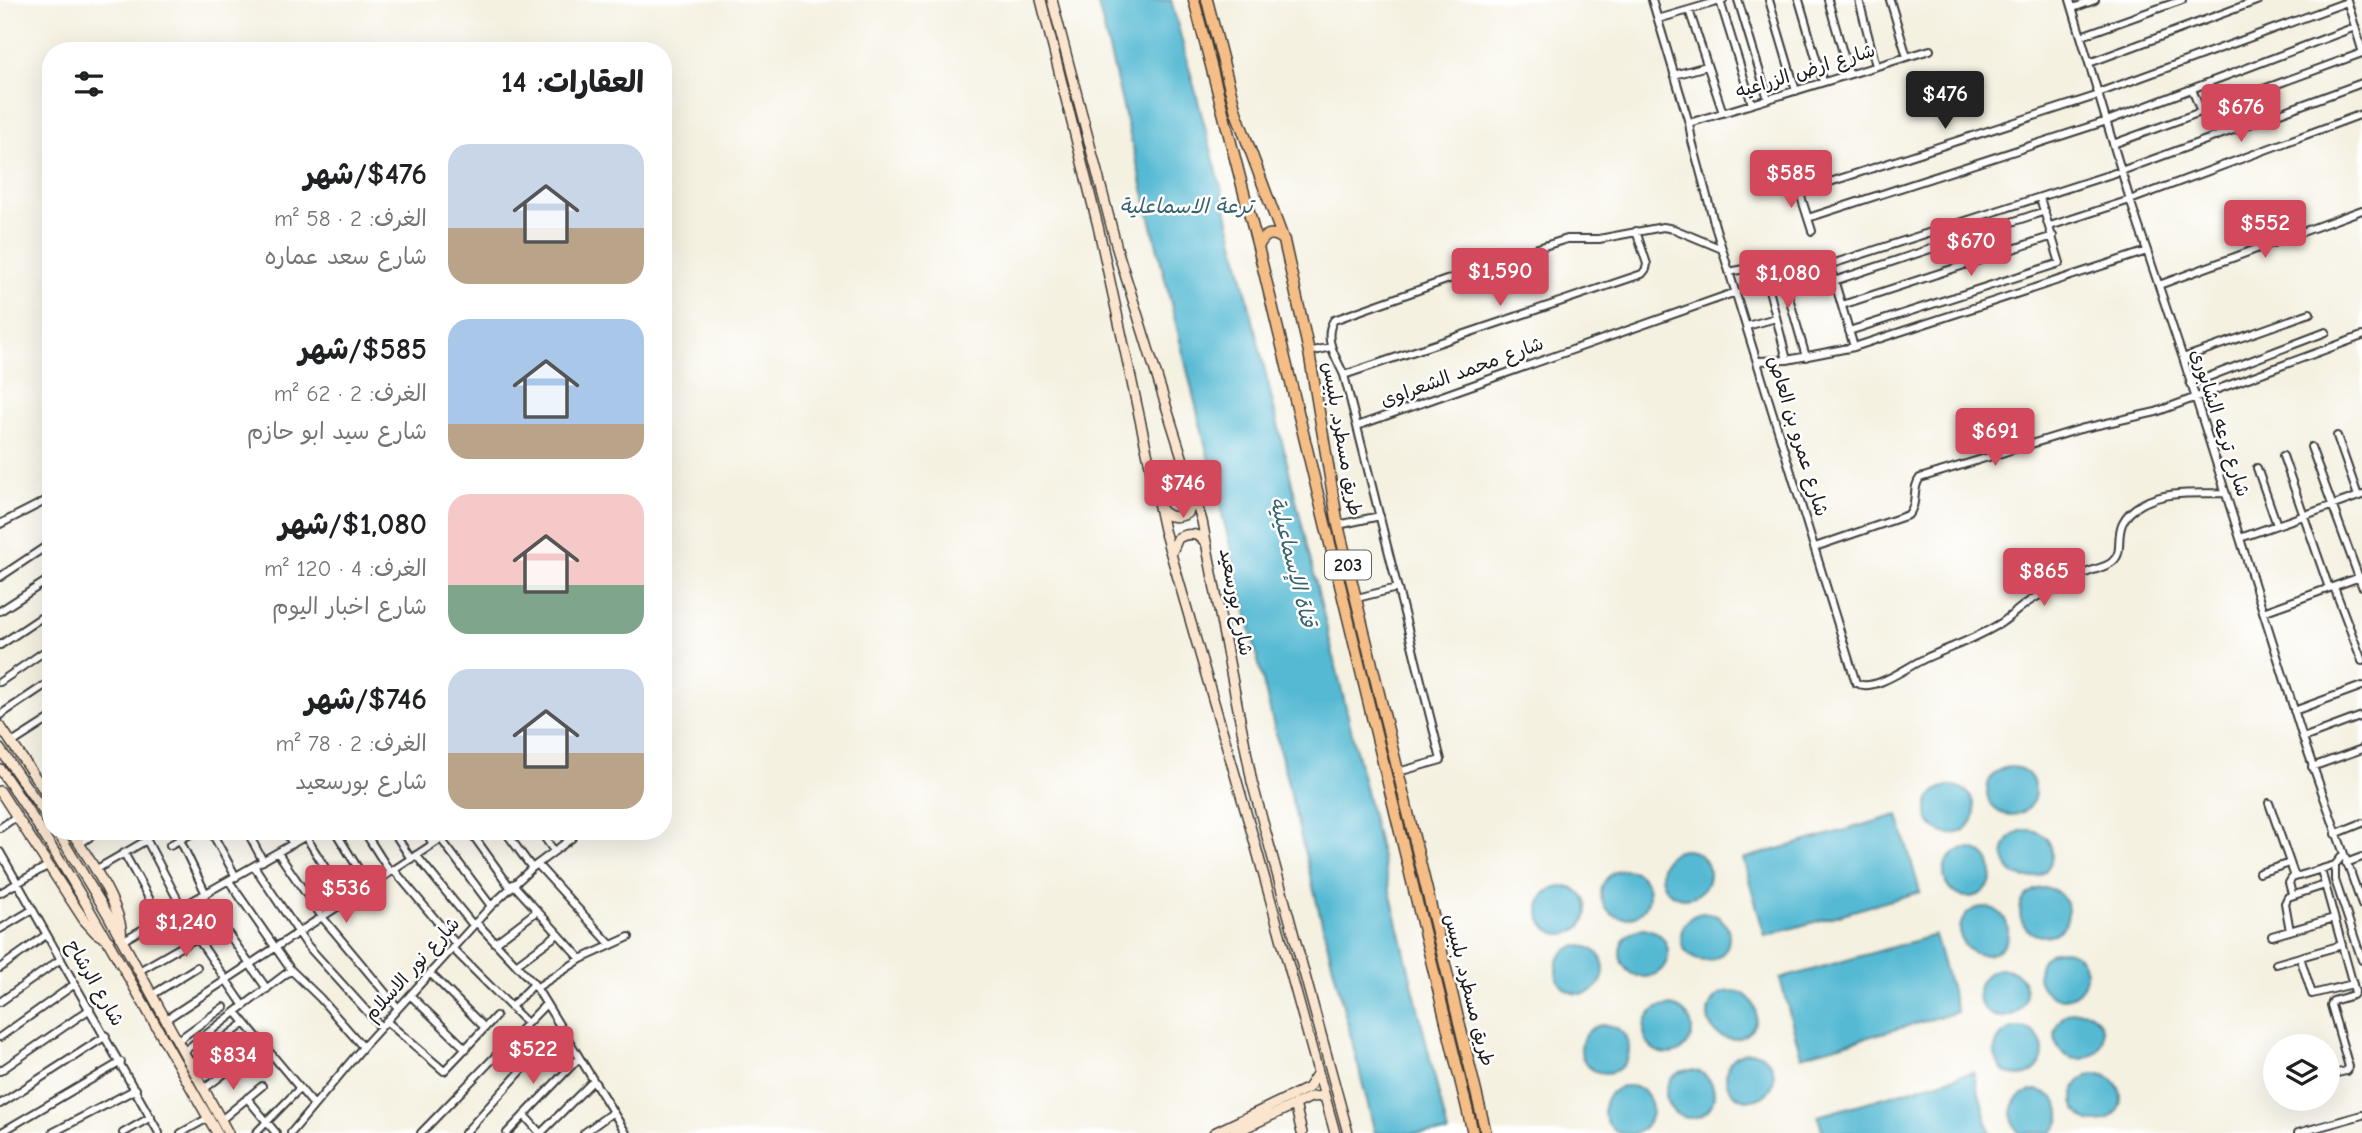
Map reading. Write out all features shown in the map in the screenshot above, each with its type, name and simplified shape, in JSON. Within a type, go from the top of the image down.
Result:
[{"type":"main road","points":[[1041,0],[1098,226],[1158,506],[1335,1133]]},
{"type":"main road","name":"شارع بورسعيد","points":[[1052,0],[1118,252],[1208,546],[1252,782],[1348,1133]]},
{"type":"main road","name":"طريق مسطرد, بلبيس","points":[[1194,0],[1258,247],[1473,1133]]},
{"type":"main road","name":"طريق مسطرد, بلبيس","points":[[1207,0],[1236,112],[1284,241],[1309,352],[1338,525],[1486,1133]]},
{"type":"main road","points":[[1258,247],[1265,236],[1271,233],[1284,241]]},
{"type":"main road","points":[[1158,506],[1166,515],[1183,516],[1192,508],[1194,497]]},
{"type":"main road","points":[[1172,554],[1178,538],[1189,534],[1200,537],[1208,546]]},
{"type":"main road","points":[[0,726],[42,787]]},
{"type":"main road","points":[[0,749],[42,809]]},
{"type":"main road","name":"شارع الرشاح","points":[[0,769],[42,832]]},
{"type":"main road","points":[[0,791],[84,920],[96,933],[110,942]]},
{"type":"main road","name":"شارع الرشاح","points":[[48,840],[110,942],[217,1133]]},
{"type":"main road","points":[[62,840],[122,940],[228,1133]]},
{"type":"main road","points":[[77,840],[120,919],[122,940]]},
{"type":"main road","points":[[1214,1133],[1308,1088],[1317,1074]]},
{"type":"main road","points":[[1234,1133],[1244,1131],[1295,1104],[1315,1096],[1324,1096]]},
{"type":"main road","points":[[1295,1104],[1302,1133]]},
{"type":"street","name":"شارع عمرو بن العاص","points":[[1652,0],[1689,123],[1722,249],[1855,680],[1859,685],[1902,673],[1922,659],[1965,644],[2001,623],[2036,596],[2111,563],[2119,551],[2120,527],[2124,518],[2152,499],[2178,494],[2225,493]]},
{"type":"street","points":[[1658,19],[1721,0],[1752,104]]},
{"type":"street","points":[[1738,0],[1768,99]]},
{"type":"street","points":[[1769,0],[1796,91]]},
{"type":"street","points":[[1799,0],[1823,82]]},
{"type":"street","points":[[1828,0],[1849,74]]},
{"type":"street","points":[[1859,0],[1876,66]]},
{"type":"street","points":[[1890,0],[1907,57]]},
{"type":"street","points":[[2071,4],[2095,0]]},
{"type":"street","points":[[2081,36],[2182,0]]},
{"type":"street","points":[[2089,63],[2259,0]]},
{"type":"street","points":[[1799,192],[2099,94],[2347,1],[2362,51],[2113,144]]},
{"type":"street","name":"شارع ترعه الشابورى","points":[[2071,4],[2130,200],[2183,358],[2312,767],[2346,863],[2359,888],[2362,905]]},
{"type":"street","points":[[1689,10],[1723,113]]},
{"type":"street","points":[[1808,218],[2107,121],[2362,21]]},
{"type":"street","name":"شارع ارض الزراعيه","points":[[1689,123],[1930,50]]},
{"type":"street","points":[[1674,75],[1707,66]]},
{"type":"street","points":[[1785,279],[2121,171],[2362,83]]},
{"type":"street","points":[[2192,89],[2201,112]]},
{"type":"street","points":[[2050,226],[2130,200],[2362,114]]},
{"type":"street","points":[[1796,181],[1812,231]]},
{"type":"street","points":[[1849,331],[2058,263],[2060,259],[2040,198]]},
{"type":"street","points":[[2159,285],[2362,210]]},
{"type":"street","points":[[1834,281],[2045,211]]},
{"type":"street","points":[[1398,772],[1441,760],[1344,375],[1331,347],[1329,332],[1334,320],[1567,239],[1599,239],[1636,231],[1669,228],[1722,249]]},
{"type":"street","points":[[1344,375],[1642,274],[1647,269],[1647,264],[1636,231]]},
{"type":"street","points":[[1842,305],[2053,236]]},
{"type":"street","points":[[1758,361],[1787,360],[1854,346],[2147,251]]},
{"type":"street","points":[[1730,272],[1778,264],[1785,279],[1806,357]]},
{"type":"street","points":[[1763,266],[1787,360]]},
{"type":"street","points":[[1830,266],[1854,346]]},
{"type":"street","name":"شارع محمد الشعراوى","points":[[1357,426],[1736,292]]},
{"type":"street","points":[[2183,358],[2310,313]]},
{"type":"street","points":[[1746,326],[1776,318]]},
{"type":"street","points":[[2190,384],[2326,332]]},
{"type":"street","points":[[1815,547],[1908,515],[1914,506],[1915,486],[1920,478],[2080,429],[2156,412],[2362,336]]},
{"type":"street","points":[[1309,352],[1331,347]]},
{"type":"street","points":[[2240,538],[2360,497],[2336,436]]},
{"type":"street","points":[[2311,447],[2362,586]]},
{"type":"street","points":[[2283,456],[2302,515],[2362,661]]},
{"type":"street","points":[[2257,468],[2277,525]]},
{"type":"street","points":[[0,524],[42,504]]},
{"type":"street","points":[[1338,525],[1380,516]]},
{"type":"street","points":[[0,577],[42,549]]},
{"type":"street","points":[[2263,612],[2360,577]]},
{"type":"street","points":[[0,611],[42,584]]},
{"type":"street","points":[[1357,598],[1397,589]]},
{"type":"street","points":[[0,645],[42,617]]},
{"type":"street","points":[[0,682],[42,653]]},
{"type":"street","points":[[2294,711],[2362,685]]},
{"type":"street","points":[[0,715],[42,687]]},
{"type":"street","points":[[2303,738],[2362,716]]},
{"type":"street","points":[[12,743],[42,724]]},
{"type":"street","points":[[2312,767],[2362,749]]},
{"type":"street","points":[[2269,803],[2295,877]]},
{"type":"street","points":[[0,828],[17,816]]},
{"type":"street","points":[[2335,834],[2362,823]]},
{"type":"street","points":[[79,844],[85,840]]},
{"type":"street","points":[[95,870],[147,840],[180,909],[244,1006]]},
{"type":"street","points":[[170,845],[180,840],[204,895],[267,989]]},
{"type":"street","points":[[216,840],[236,877]]},
{"type":"street","points":[[252,840],[262,861]]},
{"type":"street","points":[[291,840],[293,844]]},
{"type":"street","points":[[122,940],[300,840]]},
{"type":"street","points":[[308,840],[346,901]]},
{"type":"street","points":[[341,840],[369,886]]},
{"type":"street","points":[[370,840],[392,871],[454,946],[527,1023]]},
{"type":"street","points":[[400,840],[535,986],[626,1133]]},
{"type":"street","points":[[431,840],[433,844]]},
{"type":"street","points":[[165,1020],[439,840]]},
{"type":"street","points":[[442,840],[491,906]]},
{"type":"street","points":[[477,840],[512,886],[581,959]]},
{"type":"street","points":[[513,840],[611,945]]},
{"type":"street","points":[[547,840],[554,851]]},
{"type":"street","name":"شارع نور الاسلام","points":[[292,1131],[363,1047],[491,906],[535,866],[569,840]]},
{"type":"street","name":"شارع الرشاح","points":[[0,852],[3,862],[18,883],[159,1133]]},
{"type":"street","points":[[124,853],[161,920]]},
{"type":"street","points":[[278,853],[322,917],[398,1008]]},
{"type":"street","points":[[2343,855],[2335,866],[2335,880],[2362,960]]},
{"type":"street","points":[[2346,863],[2362,857]]},
{"type":"street","points":[[2259,873],[2290,863]]},
{"type":"street","points":[[0,893],[49,865]]},
{"type":"street","points":[[254,866],[298,933],[381,1027]]},
{"type":"street","points":[[2292,894],[2289,883],[2295,877],[2335,866]]},
{"type":"street","points":[[2321,870],[2353,984],[2354,994],[2331,1004],[2340,1034]]},
{"type":"street","points":[[229,881],[292,970],[363,1047]]},
{"type":"street","points":[[2290,931],[2285,904],[2288,897],[2325,885]]},
{"type":"street","points":[[0,929],[32,910]]},
{"type":"street","points":[[495,943],[537,911]]},
{"type":"street","points":[[2272,936],[2334,918]]},
{"type":"street","points":[[139,971],[221,924]]},
{"type":"street","points":[[516,965],[558,934]]},
{"type":"street","points":[[0,968],[46,935]]},
{"type":"street","points":[[510,1007],[535,986],[581,959],[629,937]]},
{"type":"street","points":[[2276,964],[2342,945]]},
{"type":"street","points":[[2300,957],[2312,994],[2353,984]]},
{"type":"street","points":[[0,1002],[61,959]]},
{"type":"street","points":[[152,995],[197,967]]},
{"type":"street","points":[[183,1052],[292,970]]},
{"type":"street","points":[[430,973],[485,1028]]},
{"type":"street","points":[[0,1037],[75,984]]},
{"type":"street","points":[[410,995],[466,1049]]},
{"type":"street","points":[[421,1133],[545,1004]]},
{"type":"street","points":[[177,1041],[224,1007]]},
{"type":"street","points":[[0,1071],[90,1009]]},
{"type":"street","points":[[236,1012],[314,1105]]},
{"type":"street","points":[[386,1021],[443,1071],[447,1070],[496,1016]]},
{"type":"street","points":[[190,1064],[245,1023]]},
{"type":"street","points":[[465,1133],[560,1028]]},
{"type":"street","points":[[0,1104],[106,1036]]},
{"type":"street","points":[[2340,1036],[2349,1067],[2340,1072]]},
{"type":"street","points":[[204,1089],[263,1044]]},
{"type":"street","points":[[507,1133],[579,1058]]},
{"type":"street","points":[[0,1133],[121,1062]]},
{"type":"street","points":[[524,1115],[541,1133],[593,1081]]},
{"type":"street","points":[[222,1120],[262,1086]]},
{"type":"street","points":[[256,1133],[300,1088]]},
{"type":"street","points":[[52,1133],[136,1089]]},
{"type":"street","points":[[247,1098],[276,1133]]},
{"type":"street","points":[[584,1133],[612,1112]]},
{"type":"street","points":[[2298,1133],[2314,1131],[2362,1115]]},
{"type":"street","points":[[123,1133],[151,1117]]},
{"type":"street","points":[[181,1133],[208,1118]]},
{"type":"street","points":[[288,1123],[292,1131]]},
{"type":"water","name":"ترعة الاسماعلية","points":[[1097,0],[1171,0],[1220,183],[1448,1133],[1375,1133]]},
{"type":"water","points":[[2011,767],[2020,768],[2028,774],[2034,782],[2034,800],[2028,808],[2020,814],[2011,815],[2002,814],[1994,808],[1988,800],[1987,791],[1988,782],[1994,774],[2002,768]]},
{"type":"water","points":[[1951,786],[1960,787],[1968,793],[1974,801],[1974,819],[1968,827],[1960,833],[1951,834],[1942,833],[1934,827],[1928,819],[1927,810],[1928,801],[1934,793],[1942,787]]},
{"type":"water","points":[[1898,815],[1920,892],[1765,936],[1743,859]]},
{"type":"water","points":[[2028,830],[2037,831],[2045,837],[2051,845],[2051,863],[2045,871],[2037,877],[2028,878],[2019,877],[2011,871],[2005,863],[2004,854],[2005,845],[2011,837],[2019,831]]},
{"type":"water","points":[[1968,849],[1977,850],[1985,856],[1991,864],[1991,882],[1985,890],[1977,896],[1968,897],[1959,896],[1951,890],[1945,882],[1944,873],[1945,864],[1951,856],[1959,850]]},
{"type":"water","points":[[1685,850],[1694,851],[1702,857],[1708,865],[1708,883],[1702,891],[1694,897],[1685,898],[1676,897],[1668,891],[1662,883],[1661,874],[1662,865],[1668,857],[1676,851]]},
{"type":"water","points":[[1625,870],[1634,871],[1642,877],[1648,885],[1648,903],[1642,911],[1634,917],[1625,918],[1616,917],[1608,911],[1602,903],[1601,894],[1602,885],[1608,877],[1616,871]]},
{"type":"water","points":[[1563,886],[1572,887],[1580,893],[1586,901],[1586,919],[1580,927],[1572,933],[1563,934],[1554,933],[1546,927],[1540,919],[1539,910],[1540,901],[1546,893],[1554,887]]},
{"type":"water","points":[[2044,888],[2053,889],[2061,895],[2067,903],[2067,921],[2061,929],[2053,935],[2044,936],[2035,935],[2027,929],[2021,921],[2020,912],[2021,903],[2027,895],[2035,889]]},
{"type":"water","points":[[1984,907],[1993,908],[2001,914],[2007,922],[2007,940],[2001,948],[1993,954],[1984,955],[1975,954],[1967,948],[1961,940],[1960,931],[1961,922],[1967,914],[1975,908]]},
{"type":"water","points":[[1705,913],[1714,914],[1722,920],[1728,928],[1728,946],[1722,954],[1714,960],[1705,961],[1696,960],[1688,954],[1682,946],[1681,937],[1682,928],[1688,920],[1696,914]]},
{"type":"water","points":[[1644,929],[1653,930],[1661,936],[1667,944],[1667,962],[1661,970],[1653,976],[1644,977],[1635,976],[1627,970],[1621,962],[1620,953],[1621,944],[1627,936],[1635,930]]},
{"type":"water","points":[[1935,935],[1957,1012],[1801,1056],[1780,979]]},
{"type":"water","points":[[1580,946],[1589,947],[1597,953],[1603,961],[1603,979],[1597,987],[1589,993],[1580,994],[1571,993],[1563,987],[1557,979],[1556,970],[1557,961],[1563,953],[1571,947]]},
{"type":"water","points":[[2062,950],[2071,951],[2079,957],[2085,965],[2085,983],[2079,991],[2071,997],[2062,998],[2053,997],[2045,991],[2039,983],[2038,974],[2039,965],[2045,957],[2053,951]]},
{"type":"water","points":[[2002,969],[2011,970],[2019,976],[2025,984],[2025,1002],[2019,1010],[2011,1016],[2002,1017],[1993,1016],[1985,1010],[1979,1002],[1978,993],[1979,984],[1985,976],[1993,970]]},
{"type":"water","points":[[1732,991],[1741,992],[1749,998],[1755,1006],[1755,1024],[1749,1032],[1741,1038],[1732,1039],[1723,1038],[1715,1032],[1709,1024],[1708,1015],[1709,1006],[1715,998],[1723,992]]},
{"type":"water","points":[[1668,1006],[1677,1007],[1685,1013],[1691,1021],[1691,1039],[1685,1047],[1677,1053],[1668,1054],[1659,1053],[1651,1047],[1645,1039],[1644,1030],[1645,1021],[1651,1013],[1659,1007]]},
{"type":"water","points":[[2079,1011],[2088,1012],[2096,1018],[2102,1026],[2102,1044],[2096,1052],[2088,1058],[2079,1059],[2070,1058],[2062,1052],[2056,1044],[2055,1035],[2056,1026],[2062,1018],[2070,1012]]},
{"type":"water","points":[[1605,1025],[1614,1026],[1622,1032],[1628,1040],[1628,1058],[1622,1066],[1614,1072],[1605,1073],[1596,1072],[1588,1066],[1582,1058],[1581,1049],[1582,1040],[1588,1032],[1596,1026]]},
{"type":"water","points":[[2019,1028],[2028,1029],[2036,1035],[2042,1043],[2042,1061],[2036,1069],[2028,1075],[2019,1076],[2010,1075],[2002,1069],[1996,1061],[1995,1052],[1996,1043],[2002,1035],[2010,1029]]},
{"type":"water","points":[[1750,1052],[1759,1053],[1767,1059],[1773,1067],[1773,1085],[1767,1093],[1759,1099],[1750,1100],[1741,1099],[1733,1093],[1727,1085],[1726,1076],[1727,1067],[1733,1059],[1741,1053]]},
{"type":"water","points":[[1690,1070],[1699,1071],[1707,1077],[1713,1085],[1713,1103],[1707,1111],[1699,1117],[1690,1118],[1681,1117],[1673,1111],[1667,1103],[1666,1094],[1667,1085],[1673,1077],[1681,1071]]},
{"type":"water","points":[[1973,1072],[1990,1133],[1823,1133],[1818,1116]]},
{"type":"water","points":[[2097,1074],[2106,1075],[2114,1081],[2120,1089],[2120,1107],[2114,1115],[2106,1121],[2097,1122],[2088,1121],[2080,1115],[2074,1107],[2073,1098],[2074,1089],[2080,1081],[2088,1075]]},
{"type":"water","points":[[1628,1086],[1645,1093],[1652,1110],[1645,1127],[1628,1134],[1611,1127],[1604,1110],[1611,1093]]},
{"type":"water","points":[[2035,1090],[2055,1100],[2060,1119],[2051,1133],[2019,1133],[2013,1119],[2014,1106],[2021,1096]]},
{"type":"water label","name":"قناة الإسماعيلية","points":[[1293,562]]}]
